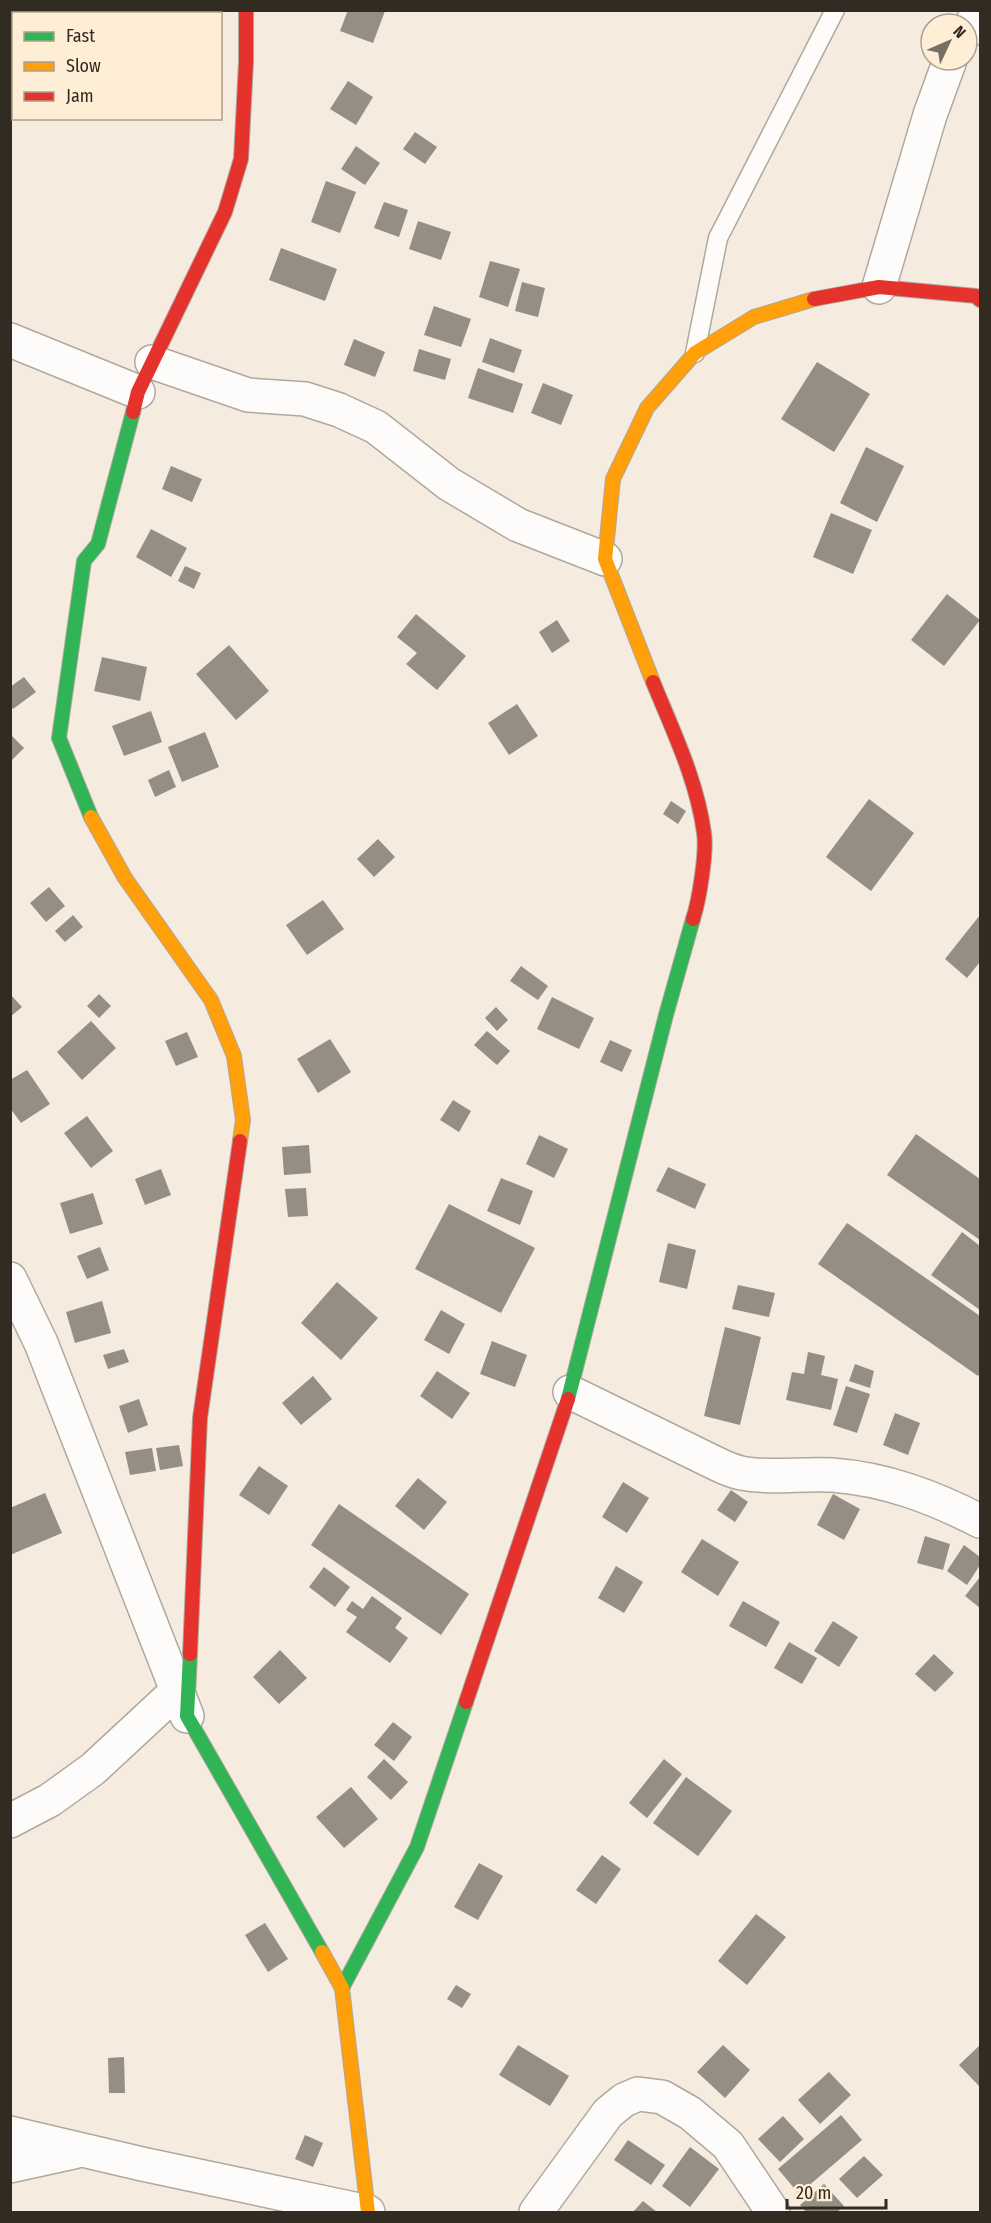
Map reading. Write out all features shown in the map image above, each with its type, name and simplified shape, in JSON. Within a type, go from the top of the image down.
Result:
[{"type":"street","points":[[10,1821],[50,1800],[182,1703],[200,1418],[243,1120],[234,1056],[212,1000],[125,878],[87,811],[59,738],[84,561],[98,544],[138,392],[225,212],[241,159],[246,10]]},
{"type":"street","points":[[879,287],[930,115],[946,72]]},
{"type":"street","points":[[342,1988],[417,1846],[570,1392],[666,1015],[698,903],[705,836],[694,783],[628,622],[605,559],[613,479],[647,408],[695,353],[754,317],[822,297],[879,287],[976,296],[981,300]]},
{"type":"street","points":[[10,340],[138,392]]},
{"type":"street","points":[[152,362],[248,395],[305,399],[339,410],[376,427],[449,484],[518,525],[605,559]]},
{"type":"street","points":[[10,1279],[41,1343],[182,1703],[342,1988],[368,2212],[10,2133]]},
{"type":"street","points":[[570,1392],[738,1473],[830,1475],[875,1479],[947,1504],[981,1521]]},
{"type":"street","points":[[536,2212],[608,2113],[624,2100],[638,2094],[662,2097],[690,2113],[728,2145],[772,2212]]},
{"type":"street","points":[[10,2166],[84,2150]]},
{"type":"lane","points":[[695,353],[717,238],[836,10]]},
{"type":"building","points":[[95,10],[206,10],[205,12],[98,12]]},
{"type":"building","points":[[348,10],[385,11],[373,43],[340,31]]},
{"type":"building","points":[[12,14],[12,96],[10,95],[10,19]]},
{"type":"building","points":[[348,81],[373,97],[356,125],[330,109]]},
{"type":"building","points":[[415,132],[437,147],[425,164],[403,149]]},
{"type":"building","points":[[356,146],[380,163],[365,185],[341,169]]},
{"type":"building","points":[[326,181],[356,192],[340,233],[311,222]]},
{"type":"building","points":[[384,202],[408,210],[399,237],[374,228]]},
{"type":"building","points":[[418,221],[451,232],[441,260],[409,249]]},
{"type":"building","points":[[281,248],[337,269],[325,301],[269,280]]},
{"type":"building","points":[[490,261],[520,269],[508,307],[479,297]]},
{"type":"building","points":[[522,282],[545,288],[538,317],[515,311]]},
{"type":"building","points":[[434,306],[471,319],[461,347],[424,335]]},
{"type":"building","points":[[490,338],[522,350],[514,373],[482,362]]},
{"type":"building","points":[[354,339],[385,352],[375,377],[344,365]]},
{"type":"building","points":[[419,349],[451,359],[445,380],[413,371]]},
{"type":"building","points":[[817,362],[870,394],[834,452],[781,419]]},
{"type":"building","points":[[478,368],[523,384],[513,413],[468,398]]},
{"type":"building","points":[[543,383],[573,395],[561,425],[531,413]]},
{"type":"building","points":[[866,447],[904,466],[877,522],[840,503]]},
{"type":"building","points":[[171,466],[202,479],[192,502],[162,489]]},
{"type":"building","points":[[831,513],[872,530],[853,574],[813,557]]},
{"type":"building","points":[[151,529],[187,548],[171,577],[136,557]]},
{"type":"building","points":[[185,566],[201,573],[194,589],[178,581]]},
{"type":"building","points":[[947,594],[980,620],[944,666],[911,640]]},
{"type":"building","points":[[416,614],[466,656],[437,690],[406,664],[417,653],[397,637]]},
{"type":"building","points":[[557,620],[570,641],[552,653],[539,632]]},
{"type":"building","points":[[229,645],[269,691],[236,720],[196,674]]},
{"type":"building","points":[[102,657],[147,667],[140,701],[94,691]]},
{"type":"building","points":[[24,677],[36,692],[13,709],[10,705],[10,687]]},
{"type":"building","points":[[517,704],[538,736],[509,755],[488,723]]},
{"type":"building","points":[[151,711],[162,742],[124,756],[112,726]]},
{"type":"building","points":[[205,732],[219,767],[182,782],[168,747]]},
{"type":"building","points":[[10,734],[24,748],[10,762]]},
{"type":"building","points":[[169,770],[176,787],[155,797],[148,780]]},
{"type":"building","points":[[869,799],[914,833],[871,891],[826,857]]},
{"type":"building","points":[[671,801],[686,811],[678,824],[663,814]]},
{"type":"building","points":[[378,839],[395,857],[374,877],[357,859]]},
{"type":"building","points":[[49,887],[65,906],[46,922],[30,903]]},
{"type":"building","points":[[323,900],[344,929],[307,955],[286,925]]},
{"type":"building","points":[[73,915],[83,927],[65,942],[55,931]]},
{"type":"building","points":[[980,915],[980,962],[967,978],[945,959]]},
{"type":"building","points":[[521,966],[548,986],[538,1000],[510,981]]},
{"type":"building","points":[[10,994],[22,1007],[10,1017]]},
{"type":"building","points":[[99,994],[111,1006],[99,1018],[87,1006]]},
{"type":"building","points":[[552,997],[594,1018],[579,1049],[537,1029]]},
{"type":"building","points":[[496,1007],[508,1020],[497,1031],[485,1018]]},
{"type":"building","points":[[91,1021],[116,1048],[82,1080],[57,1052]]},
{"type":"building","points":[[487,1031],[510,1051],[497,1065],[474,1045]]},
{"type":"building","points":[[187,1032],[198,1057],[176,1066],[165,1041]]},
{"type":"building","points":[[330,1039],[351,1072],[318,1093],[297,1059]]},
{"type":"building","points":[[610,1040],[632,1050],[622,1072],[600,1062]]},
{"type":"building","points":[[27,1070],[50,1104],[21,1123],[10,1108],[10,1080]]},
{"type":"building","points":[[453,1100],[471,1111],[459,1132],[440,1120]]},
{"type":"building","points":[[87,1116],[113,1151],[91,1168],[64,1133]]},
{"type":"building","points":[[916,1134],[980,1179],[980,1240],[887,1175]]},
{"type":"building","points":[[539,1135],[568,1149],[554,1178],[526,1164]]},
{"type":"building","points":[[309,1145],[311,1173],[284,1175],[282,1147]]},
{"type":"building","points":[[668,1167],[706,1184],[695,1209],[656,1191]]},
{"type":"building","points":[[161,1169],[171,1195],[145,1205],[135,1179]]},
{"type":"building","points":[[501,1178],[533,1191],[520,1225],[487,1211]]},
{"type":"building","points":[[306,1188],[308,1216],[288,1217],[285,1189]]},
{"type":"building","points":[[93,1193],[103,1224],[70,1234],[60,1203]]},
{"type":"building","points":[[449,1204],[535,1248],[501,1313],[415,1269]]},
{"type":"building","points":[[847,1223],[980,1316],[980,1373],[978,1376],[818,1264]]},
{"type":"building","points":[[962,1232],[980,1246],[980,1310],[931,1275]]},
{"type":"building","points":[[668,1243],[696,1250],[687,1289],[659,1282]]},
{"type":"building","points":[[100,1247],[109,1270],[87,1279],[77,1256]]},
{"type":"building","points":[[337,1282],[378,1318],[341,1360],[301,1323]]},
{"type":"building","points":[[738,1285],[775,1293],[769,1317],[732,1309]]},
{"type":"building","points":[[102,1301],[111,1333],[75,1343],[66,1312]]},
{"type":"building","points":[[441,1310],[465,1324],[449,1354],[424,1340]]},
{"type":"building","points":[[725,1327],[761,1337],[740,1425],[704,1416]]},
{"type":"building","points":[[492,1341],[527,1355],[515,1387],[480,1374]]},
{"type":"building","points":[[124,1349],[129,1362],[108,1369],[103,1355]]},
{"type":"building","points":[[808,1352],[825,1356],[821,1375],[838,1379],[831,1410],[786,1400],[792,1372],[804,1374]]},
{"type":"building","points":[[855,1364],[874,1371],[870,1388],[849,1381]]},
{"type":"building","points":[[437,1371],[470,1393],[452,1419],[420,1396]]},
{"type":"building","points":[[313,1376],[332,1399],[301,1425],[282,1403]]},
{"type":"building","points":[[846,1386],[870,1394],[857,1433],[833,1425]]},
{"type":"building","points":[[139,1399],[148,1425],[128,1433],[119,1406]]},
{"type":"building","points":[[895,1413],[920,1423],[908,1455],[883,1445]]},
{"type":"building","points":[[179,1445],[183,1466],[160,1470],[156,1448]]},
{"type":"building","points":[[152,1448],[156,1471],[130,1475],[125,1452]]},
{"type":"building","points":[[259,1466],[288,1486],[269,1515],[239,1495]]},
{"type":"building","points":[[418,1478],[447,1502],[424,1530],[395,1506]]},
{"type":"building","points":[[623,1482],[649,1498],[627,1533],[602,1517]]},
{"type":"building","points":[[731,1490],[748,1502],[735,1522],[717,1510]]},
{"type":"building","points":[[45,1493],[62,1533],[10,1555],[10,1508]]},
{"type":"building","points":[[833,1494],[860,1509],[844,1540],[817,1525]]},
{"type":"building","points":[[339,1504],[469,1594],[441,1635],[311,1545]]},
{"type":"building","points":[[925,1536],[950,1544],[943,1570],[917,1563]]},
{"type":"building","points":[[702,1539],[739,1562],[718,1596],[681,1572]]},
{"type":"building","points":[[964,1545],[980,1557],[980,1565],[967,1585],[947,1571]]},
{"type":"building","points":[[616,1566],[643,1582],[624,1613],[598,1598]]},
{"type":"building","points":[[324,1567],[350,1587],[335,1607],[309,1587]]},
{"type":"building","points":[[980,1577],[980,1608],[965,1596]]},
{"type":"building","points":[[372,1596],[402,1618],[395,1628],[408,1638],[390,1663],[346,1632],[357,1617],[346,1610],[352,1601],[363,1609]]},
{"type":"building","points":[[743,1601],[780,1622],[766,1647],[729,1626]]},
{"type":"building","points":[[833,1621],[858,1637],[839,1667],[814,1651]]},
{"type":"building","points":[[789,1642],[817,1658],[802,1684],[774,1668]]},
{"type":"building","points":[[280,1650],[307,1678],[279,1704],[253,1677]]},
{"type":"building","points":[[934,1654],[954,1673],[935,1692],[915,1674]]},
{"type":"building","points":[[393,1722],[412,1737],[394,1761],[374,1745]]},
{"type":"building","points":[[384,1759],[408,1782],[391,1800],[367,1777]]},
{"type":"building","points":[[664,1759],[682,1774],[647,1818],[629,1803]]},
{"type":"building","points":[[686,1777],[732,1811],[698,1856],[653,1823]]},
{"type":"building","points":[[351,1787],[378,1819],[344,1848],[316,1817]]},
{"type":"building","points":[[602,1855],[621,1869],[596,1904],[576,1890]]},
{"type":"building","points":[[479,1863],[503,1876],[478,1920],[454,1907]]},
{"type":"building","points":[[756,1914],[786,1937],[747,1985],[718,1961]]},
{"type":"building","points":[[265,1923],[288,1959],[268,1972],[245,1935]]},
{"type":"building","points":[[456,1985],[471,1994],[462,2008],[447,1999]]},
{"type":"building","points":[[518,2045],[569,2076],[550,2106],[499,2075]]},
{"type":"building","points":[[723,2045],[750,2070],[725,2098],[697,2072]]},
{"type":"building","points":[[980,2045],[980,2087],[959,2065]]},
{"type":"building","points":[[124,2057],[125,2093],[109,2093],[108,2058]]},
{"type":"building","points":[[829,2072],[851,2095],[820,2124],[798,2100]]},
{"type":"building","points":[[841,2115],[862,2140],[799,2194],[778,2169]]},
{"type":"building","points":[[783,2116],[804,2139],[780,2162],[758,2139]]},
{"type":"building","points":[[305,2135],[323,2143],[313,2167],[295,2159]]},
{"type":"building","points":[[628,2140],[665,2165],[651,2185],[614,2160]]},
{"type":"building","points":[[690,2147],[719,2169],[690,2207],[662,2186]]},
{"type":"building","points":[[864,2156],[883,2175],[857,2198],[839,2179]]},
{"type":"building","points":[[824,2184],[844,2206],[837,2212],[806,2212],[800,2205]]},
{"type":"building","points":[[643,2201],[657,2212],[633,2212]]},
{"type":"traffic: fast","points":[[91,817],[59,738],[84,561],[98,544],[133,412]]},
{"type":"traffic: fast","points":[[568,1399],[666,1015],[693,919]]},
{"type":"traffic: fast","points":[[190,1654],[187,1716],[322,1952]]},
{"type":"traffic: fast","points":[[342,1988],[417,1847],[466,1702]]},
{"type":"traffic: slow","points":[[653,682],[605,559],[613,479],[647,408],[695,353],[754,317],[814,299]]},
{"type":"traffic: slow","points":[[91,817],[125,878],[211,1000],[234,1056],[243,1120],[240,1141]]},
{"type":"traffic: slow","points":[[322,1952],[342,1988],[368,2212]]},
{"type":"traffic: jam","points":[[133,412],[138,392],[225,212],[241,159],[246,10]]},
{"type":"traffic: jam","points":[[814,299],[879,287],[976,296],[980,300]]},
{"type":"traffic: jam","points":[[653,682],[690,775],[701,813],[705,841],[702,876],[693,919]]},
{"type":"traffic: jam","points":[[190,1654],[200,1418],[240,1141]]},
{"type":"traffic: jam","points":[[466,1702],[568,1399]]}]
